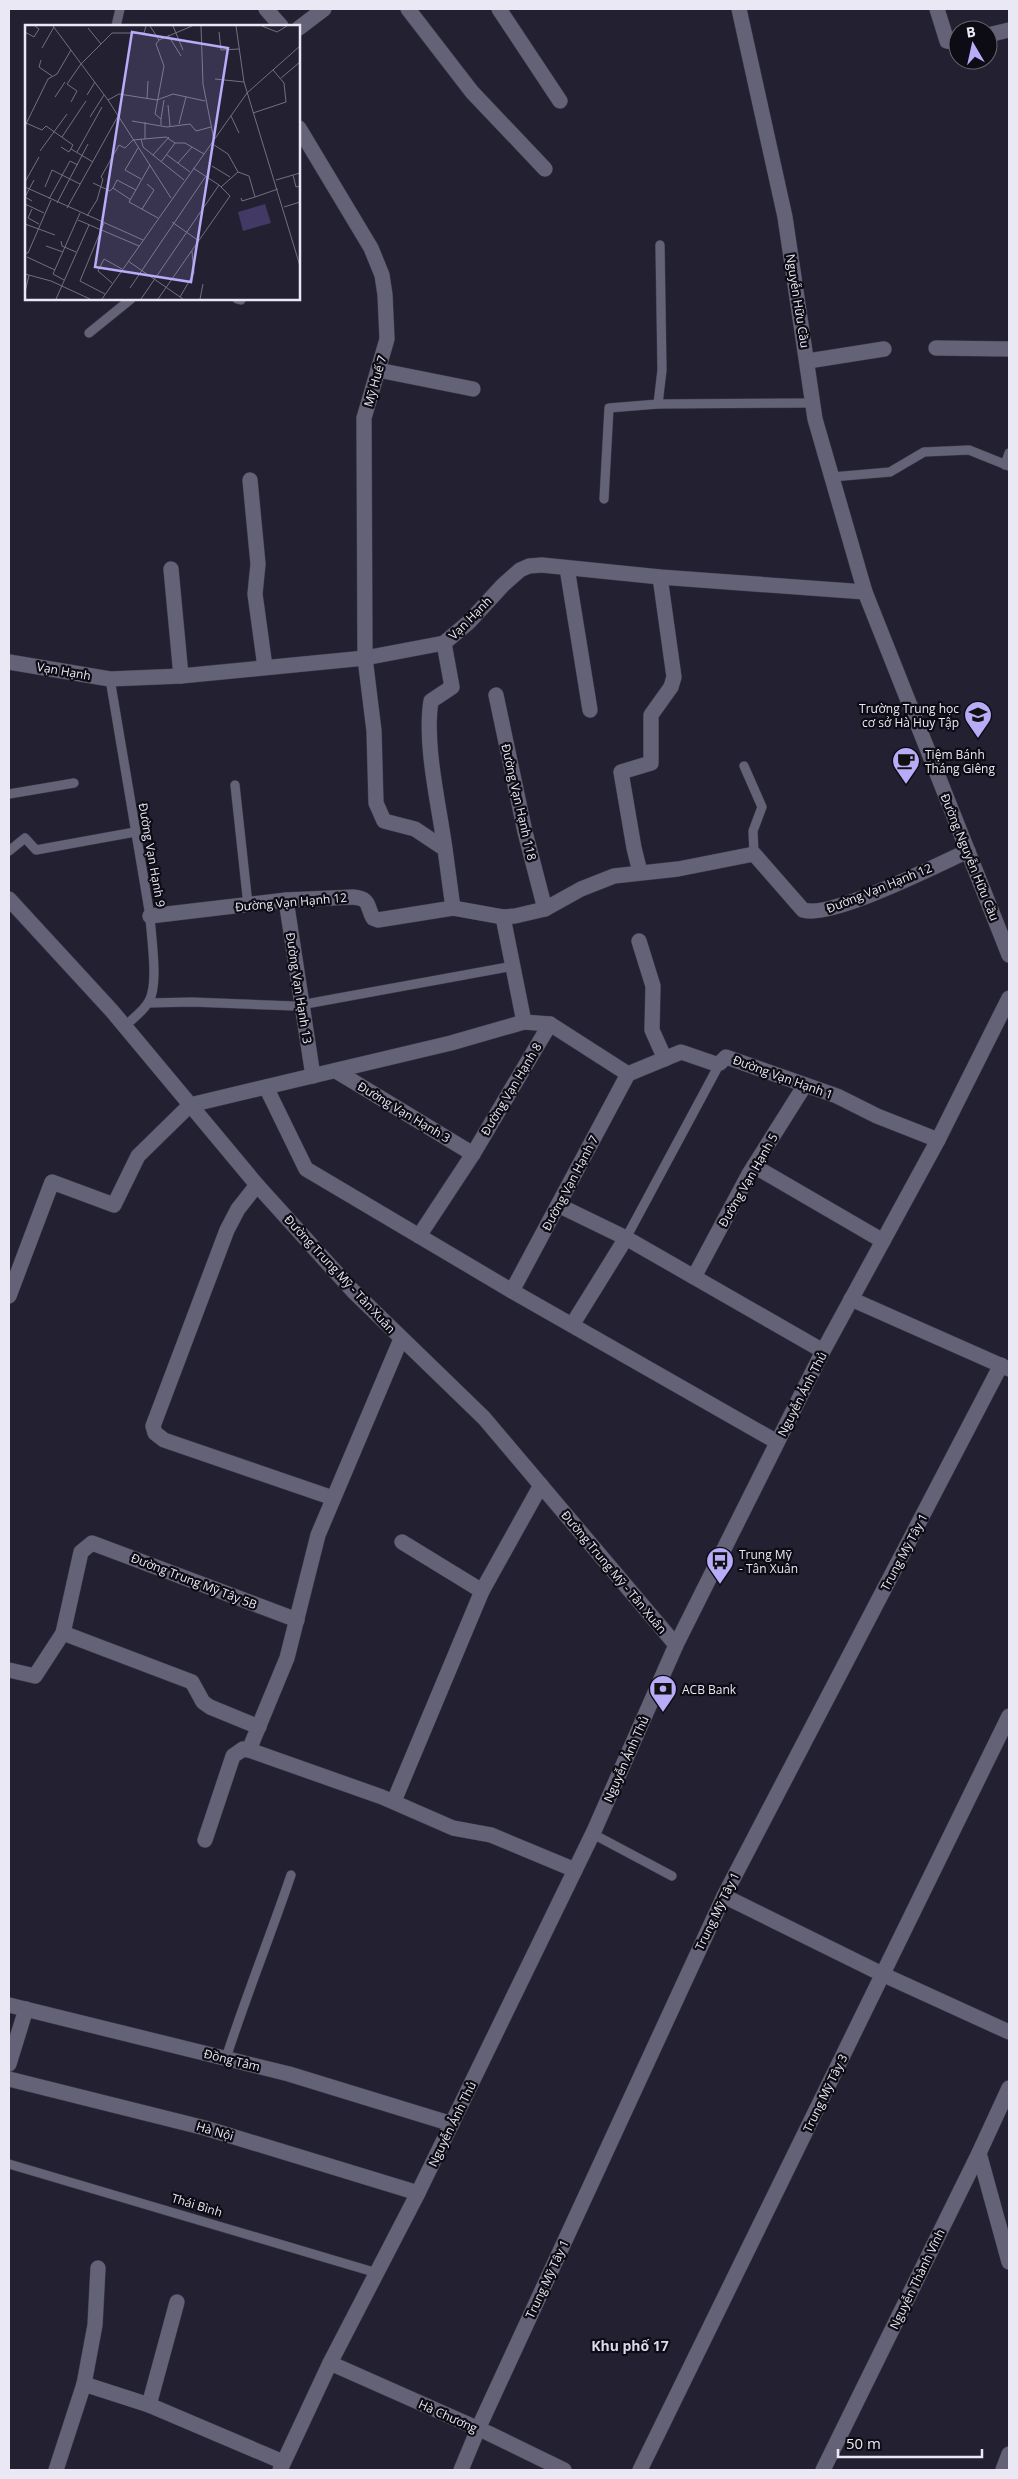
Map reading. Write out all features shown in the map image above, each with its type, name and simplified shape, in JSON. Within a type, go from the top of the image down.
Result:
[{"type":"street","points":[[266,9],[280,25]]},
{"type":"street","points":[[300,27],[324,9]]},
{"type":"street","points":[[408,9],[472,92],[545,169]]},
{"type":"street","points":[[499,9],[560,101]]},
{"type":"street","name":"Nguyễn Hữu Cầu","points":[[739,9],[785,217],[808,361],[815,419],[865,592]]},
{"type":"street","points":[[937,9],[948,41]]},
{"type":"street","name":"Mỹ Huế 7","points":[[300,130],[370,248],[382,274],[387,339],[364,418],[365,658],[374,731],[376,803],[384,822],[415,829],[445,849]]},
{"type":"street","points":[[936,348],[1009,349]]},
{"type":"street","points":[[808,361],[884,349]]},
{"type":"street","points":[[378,370],[473,389]]},
{"type":"street","points":[[250,480],[258,564],[255,594],[265,667]]},
{"type":"street","name":"Vạn Hạnh","points":[[9,662],[110,679],[181,676],[365,658],[444,643],[455,636],[503,585],[520,570],[542,565],[660,577],[865,592]]},
{"type":"street","points":[[567,568],[590,710]]},
{"type":"street","points":[[171,569],[181,676]]},
{"type":"street","points":[[640,872],[621,772],[651,764],[651,715],[668,692],[674,678],[660,577]]},
{"type":"street","name":"Đường Nguyễn Hữu Cầu","points":[[865,592],[1009,955]]},
{"type":"street","points":[[444,643],[452,688],[432,701],[430,715],[431,743],[453,908]]},
{"type":"street","name":"Đường Vạn Hạnh 118","points":[[496,695],[525,832],[545,909]]},
{"type":"street","name":"Đường Vạn Hạnh 12","points":[[150,916],[286,900],[363,898],[367,901],[373,918],[378,920],[453,908],[503,917],[545,909],[589,885],[614,876],[678,869],[754,854],[803,910],[818,912],[894,884],[968,851]]},
{"type":"street","name":"Đường Trung Mỹ - Tân Xuân","points":[[9,900],[125,1026],[257,1185],[352,1291],[484,1418],[676,1645]]},
{"type":"street","name":"Đường Vạn Hạnh 13","points":[[286,900],[313,1076]]},
{"type":"street","points":[[503,917],[524,1022]]},
{"type":"street","points":[[639,941],[653,986],[652,1030],[665,1059]]},
{"type":"street","name":"Nguyễn Ảnh Thủ","points":[[281,2466],[330,2363],[418,2193],[593,1834],[676,1645],[823,1352],[1005,1017],[1009,998]]},
{"type":"street","points":[[9,1296],[52,1182],[114,1205],[138,1156],[190,1105],[451,1043],[524,1022],[550,1024],[628,1074]]},
{"type":"street","name":"Đường Vạn Hạnh 8","points":[[419,1236],[473,1154],[550,1024]]},
{"type":"street","name":"Đường Vạn Hạnh 1","points":[[628,1074],[680,1052],[720,1063],[726,1057],[837,1096],[877,1116],[938,1140]]},
{"type":"street","name":"Đường Vạn Hạnh 3","points":[[336,1071],[473,1154]]},
{"type":"street","name":"Đường Vạn Hạnh 7","points":[[512,1291],[628,1074]]},
{"type":"street","name":"Đường Vạn Hạnh 5","points":[[694,1277],[754,1166],[805,1085]]},
{"type":"street","points":[[266,1087],[288,1137],[306,1169],[512,1291],[777,1442]]},
{"type":"street","points":[[754,1166],[883,1241]]},
{"type":"street","points":[[257,1185],[238,1209],[227,1230],[153,1426],[155,1433],[164,1440],[333,1498]]},
{"type":"street","points":[[558,1205],[626,1238],[823,1352]]},
{"type":"street","points":[[572,1325],[626,1238]]},
{"type":"street","points":[[851,1300],[1005,1367]]},
{"type":"street","points":[[249,1750],[287,1658],[318,1535],[401,1339]]},
{"type":"street","name":"Trung Mỹ Tây 1","points":[[461,2470],[478,2429],[724,1896],[1005,1367]]},
{"type":"street","points":[[394,1801],[482,1591],[541,1485]]},
{"type":"street","points":[[402,1542],[482,1591]]},
{"type":"street","name":"Đường Trung Mỹ Tây 5B","points":[[63,1633],[81,1552],[92,1543],[297,1620]]},
{"type":"street","points":[[9,1670],[35,1676],[63,1633],[192,1682],[203,1702],[259,1727]]},
{"type":"street","name":"Trung Mỹ Tây 3","points":[[640,2470],[884,1975],[1009,1716]]},
{"type":"street","points":[[205,1840],[233,1756],[243,1749],[394,1801],[453,1828],[485,1832],[575,1870]]},
{"type":"street","points":[[724,1896],[884,1975],[1009,2032]]},
{"type":"street","name":"Đồng Tâm","points":[[9,2005],[289,2074],[452,2124]]},
{"type":"street","points":[[9,2064],[26,2009]]},
{"type":"street","name":"Hà Nội","points":[[9,2079],[204,2128],[418,2193]]},
{"type":"street","name":"Nguyễn Thành Vĩnh","points":[[823,2470],[980,2153],[1009,2088]]},
{"type":"street","points":[[980,2153],[1009,2262]]},
{"type":"street","points":[[56,2470],[84,2384],[95,2325],[98,2268]]},
{"type":"street","points":[[149,2405],[177,2302]]},
{"type":"street","name":"Hà Chương","points":[[330,2363],[478,2429],[564,2470]]},
{"type":"street","points":[[84,2384],[149,2405],[281,2466]]},
{"type":"street","points":[[1003,2470],[1009,2454]]},
{"type":"lane","points":[[116,25],[120,9]]},
{"type":"lane","points":[[658,404],[662,370],[660,245]]},
{"type":"lane","points":[[89,333],[130,300]]},
{"type":"lane","points":[[604,500],[609,408],[658,404],[813,403]]},
{"type":"lane","points":[[832,478],[890,472],[924,452],[969,450],[1007,465],[1009,453]]},
{"type":"lane","name":"Đường Vạn Hạnh 9","points":[[110,679],[150,916],[152,993],[148,1003]]},
{"type":"lane","points":[[744,766],[762,807],[753,831],[754,854]]},
{"type":"lane","points":[[9,794],[74,783]]},
{"type":"lane","points":[[235,785],[248,905]]},
{"type":"lane","points":[[9,851],[25,838],[36,850],[135,832]]},
{"type":"lane","points":[[125,1026],[148,1003],[301,1005],[513,966]]},
{"type":"lane","points":[[626,1238],[720,1063]]},
{"type":"lane","points":[[593,1834],[672,1876]]},
{"type":"lane","points":[[226,2058],[291,1875]]},
{"type":"lane","name":"Thái Bình","points":[[9,2164],[377,2273]]},
{"type":"place","name":"Trường Trung học cơ sở Hà Huy Tập","points":[[978,739]]},
{"type":"place","name":"Tiệm Bánh Tháng Giêng","points":[[906,785]]},
{"type":"place","name":"Trung Mỹ - Tân Xuân","points":[[720,1585]]},
{"type":"place","name":"ACB Bank","points":[[663,1713]]},
{"type":"district","name":"Khu phố 17","points":[[630,2345]]}]
